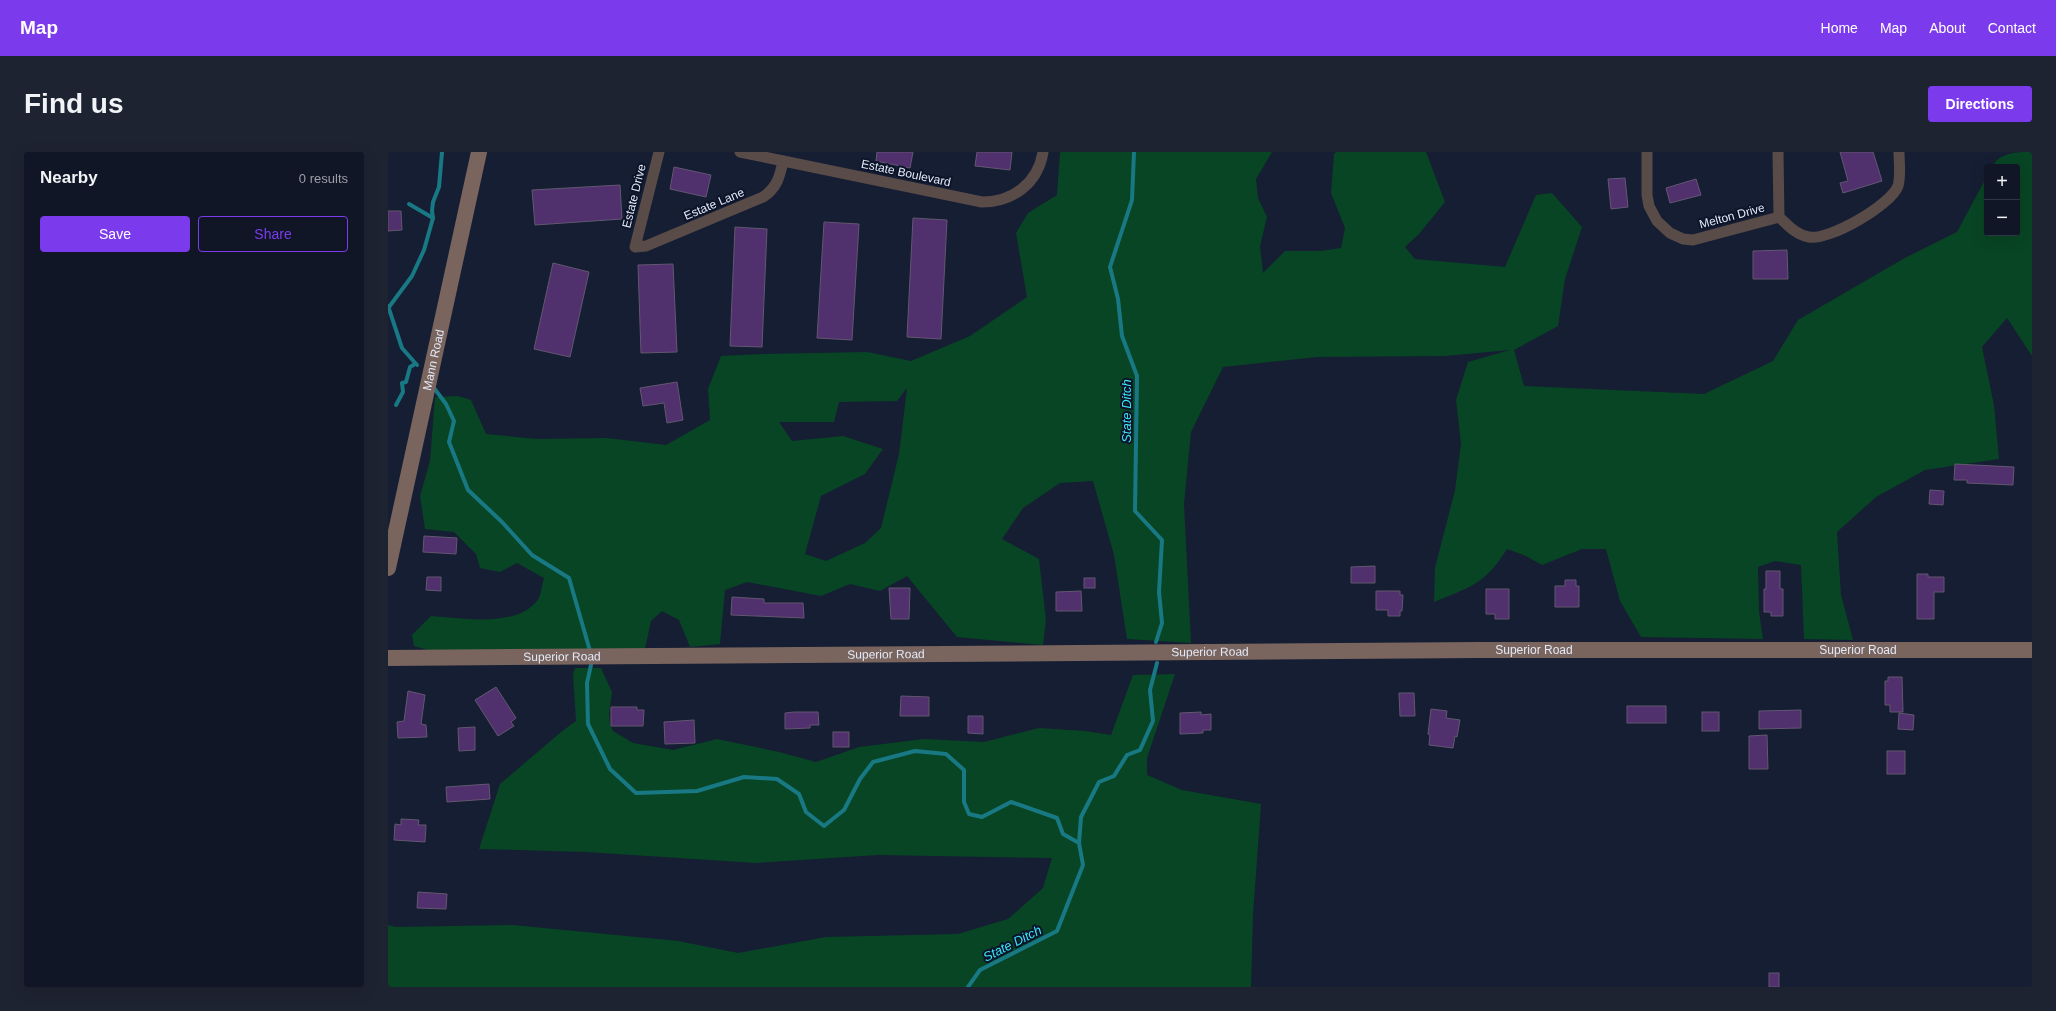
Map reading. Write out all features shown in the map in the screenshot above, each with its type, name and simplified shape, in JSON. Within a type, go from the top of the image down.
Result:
[{"type":"street","name":"Mann Road","points":[[388,568],[392,527],[479,152]]},
{"type":"street","name":"Estate Drive","points":[[635,247],[659,152]]},
{"type":"street","name":"Estate Boulevard","points":[[740,152],[975,201],[988,202],[1006,198],[1027,185],[1038,170],[1043,152]]},
{"type":"street","name":"Melton Drive","points":[[1647,152],[1648,202],[1653,216],[1670,233],[1684,239],[1693,240],[1779,217],[1797,233],[1809,238],[1820,238],[1841,229],[1888,200],[1898,185],[1899,152]]},
{"type":"street","points":[[1778,152],[1779,217]]},
{"type":"street","name":"Estate Lane","points":[[635,247],[646,246],[765,196],[777,183],[783,161]]},
{"type":"street","name":"Superior Road","points":[[388,658],[1482,650],[2032,650]]},
{"type":"green space","points":[[1060,152],[1272,152],[1256,179],[1258,198],[1267,217],[1260,246],[1263,273],[1285,251],[1321,251],[1341,248],[1345,228],[1331,193],[1334,154],[1336,152],[1426,152],[1445,202],[1419,234],[1405,247],[1415,259],[1505,267],[1536,195],[1552,193],[1582,227],[1565,279],[1558,326],[1514,350],[1524,386],[1704,394],[1773,361],[1798,320],[1903,259],[1957,232],[1984,182],[1984,236],[2020,236],[2020,164],[1994,164],[1999,158],[2009,154],[2032,152],[2032,356],[2007,318],[1982,347],[1994,405],[1999,459],[1925,470],[1876,497],[1837,532],[1841,595],[1853,640],[1804,639],[1801,565],[1775,561],[1758,567],[1759,612],[1763,639],[1641,637],[1620,601],[1606,549],[1582,549],[1542,565],[1526,556],[1507,549],[1492,570],[1476,583],[1468,588],[1434,602],[1435,568],[1455,490],[1461,444],[1456,400],[1468,362],[1510,350],[1445,356],[1317,357],[1223,367],[1191,432],[1184,504],[1191,643],[1127,639],[1114,555],[1093,481],[1060,483],[1023,508],[1002,539],[1039,559],[1046,620],[1043,645],[957,637],[907,576],[880,591],[850,584],[821,596],[747,582],[725,590],[720,644],[690,647],[679,620],[662,611],[651,621],[645,649],[435,652],[414,646],[412,635],[431,616],[487,619],[516,615],[537,601],[544,578],[517,563],[500,572],[480,568],[476,554],[454,532],[425,529],[420,496],[430,461],[435,397],[458,396],[471,400],[486,434],[537,439],[607,438],[666,445],[710,420],[708,389],[721,356],[867,352],[911,361],[970,336],[1027,297],[1016,233],[1028,213],[1057,195]],"holes":[[[907,388],[899,454],[881,528],[865,543],[826,561],[805,554],[821,496],[865,474],[883,449],[843,436],[792,441],[779,422],[834,422],[839,402],[897,401]]]},
{"type":"green space","points":[[575,668],[601,668],[612,692],[609,714],[610,724],[613,731],[633,743],[673,750],[717,739],[779,752],[816,762],[859,747],[924,739],[984,742],[1039,728],[1085,731],[1111,735],[1133,675],[1175,674],[1147,758],[1147,775],[1182,790],[1261,804],[1253,915],[1251,987],[388,987],[388,925],[396,927],[513,925],[678,941],[738,953],[826,937],[958,934],[1008,919],[1043,888],[1052,858],[878,855],[756,863],[586,852],[479,849],[500,784],[576,721],[573,675]]},
{"type":"building","points":[[877,152],[913,152],[910,168],[876,161]]},
{"type":"building","points":[[977,152],[1012,152],[1010,170],[975,166]]},
{"type":"building","points":[[1840,152],[1873,152],[1882,181],[1843,193],[1840,183],[1848,181]]},
{"type":"building","points":[[674,167],[711,175],[706,197],[670,189]]},
{"type":"building","points":[[1625,178],[1628,207],[1611,209],[1608,179]]},
{"type":"building","points":[[1696,179],[1701,195],[1670,203],[1666,188]]},
{"type":"building","points":[[620,185],[622,219],[535,225],[532,190]]},
{"type":"building","points":[[388,211],[401,211],[402,230],[388,231]]},
{"type":"building","points":[[913,218],[947,220],[941,339],[907,337]]},
{"type":"building","points":[[824,222],[859,224],[852,340],[817,338]]},
{"type":"building","points":[[735,227],[767,229],[762,347],[730,346]]},
{"type":"building","points":[[1787,250],[1788,279],[1753,279],[1753,251]]},
{"type":"building","points":[[553,263],[589,272],[570,357],[534,349]]},
{"type":"building","points":[[673,264],[677,352],[641,353],[638,265]]},
{"type":"building","points":[[677,382],[683,420],[667,423],[664,403],[643,406],[640,388]]},
{"type":"building","points":[[1955,464],[2014,467],[2013,485],[1967,483],[1967,480],[1954,480]]},
{"type":"building","points":[[1930,490],[1944,491],[1943,505],[1929,504]]},
{"type":"building","points":[[424,536],[457,538],[456,554],[423,552]]},
{"type":"building","points":[[1375,566],[1375,583],[1351,583],[1351,567]]},
{"type":"building","points":[[1766,571],[1780,571],[1780,589],[1783,589],[1783,616],[1771,616],[1771,612],[1764,612]]},
{"type":"building","points":[[1917,574],[1928,574],[1928,577],[1944,577],[1944,592],[1934,592],[1934,619],[1917,619]]},
{"type":"building","points":[[427,577],[441,577],[441,591],[426,590]]},
{"type":"building","points":[[1084,578],[1095,578],[1095,588],[1084,588]]},
{"type":"building","points":[[1565,580],[1576,580],[1576,586],[1579,586],[1579,607],[1555,607],[1555,586],[1565,586]]},
{"type":"building","points":[[889,588],[910,588],[909,619],[891,619]]},
{"type":"building","points":[[1486,589],[1509,589],[1509,619],[1495,619],[1495,614],[1486,614]]},
{"type":"building","points":[[1081,591],[1082,611],[1056,611],[1056,592]]},
{"type":"building","points":[[1376,591],[1400,591],[1400,595],[1403,595],[1402,611],[1400,611],[1400,616],[1388,616],[1388,610],[1376,610]]},
{"type":"building","points":[[732,597],[764,599],[764,603],[803,603],[804,618],[731,615]]},
{"type":"building","points":[[1888,677],[1902,677],[1903,712],[1890,712],[1890,705],[1885,705],[1885,681],[1888,681]]},
{"type":"building","points":[[496,687],[516,718],[511,722],[514,726],[498,736],[475,700]]},
{"type":"building","points":[[408,691],[425,695],[421,724],[426,725],[427,737],[398,738],[397,722],[404,721]]},
{"type":"building","points":[[1399,693],[1414,693],[1415,716],[1400,716]]},
{"type":"building","points":[[901,696],[929,697],[929,716],[900,716]]},
{"type":"building","points":[[1627,706],[1666,706],[1666,723],[1627,723]]},
{"type":"building","points":[[611,707],[637,707],[637,710],[644,710],[643,726],[611,726]]},
{"type":"building","points":[[1431,709],[1447,711],[1446,718],[1460,720],[1457,737],[1455,736],[1453,748],[1429,745],[1430,735],[1428,734]]},
{"type":"building","points":[[1801,710],[1801,728],[1759,729],[1759,711]]},
{"type":"building","points":[[818,712],[819,725],[810,725],[810,728],[785,729],[785,713]]},
{"type":"building","points":[[1201,712],[1201,715],[1211,714],[1211,730],[1203,730],[1203,733],[1180,734],[1180,713]]},
{"type":"building","points":[[1702,712],[1719,712],[1719,731],[1702,731]]},
{"type":"building","points":[[1899,713],[1914,715],[1913,730],[1898,729]]},
{"type":"building","points":[[968,716],[983,716],[983,734],[968,733]]},
{"type":"building","points":[[694,720],[695,743],[665,744],[664,722]]},
{"type":"building","points":[[475,727],[475,750],[459,751],[458,728]]},
{"type":"building","points":[[833,732],[849,732],[849,747],[833,747]]},
{"type":"building","points":[[1767,735],[1768,769],[1749,769],[1749,736]]},
{"type":"building","points":[[1887,751],[1905,751],[1905,774],[1887,774]]},
{"type":"building","points":[[489,784],[490,799],[447,802],[446,787]]},
{"type":"building","points":[[401,819],[419,820],[418,825],[426,825],[425,842],[394,840],[395,824],[401,825]]},
{"type":"building","points":[[418,892],[447,894],[446,909],[417,908]]},
{"type":"building","points":[[1769,973],[1779,973],[1779,987],[1769,987]]},
{"type":"waterway","points":[[389,307],[412,276],[424,250],[433,218],[433,202],[439,187],[442,152]]},
{"type":"waterway","name":"State Ditch","points":[[1134,152],[1132,200],[1110,267],[1118,299],[1122,336],[1137,376],[1135,511],[1162,540],[1159,592],[1162,623],[1156,642]]},
{"type":"waterway","points":[[409,204],[433,218]]},
{"type":"waterway","points":[[388,306],[402,348],[417,365]]},
{"type":"waterway","points":[[396,405],[403,392],[402,383],[406,382],[410,367],[415,364]]},
{"type":"waterway","points":[[434,388],[446,404],[454,421],[449,442],[468,490],[502,522],[532,555],[569,578],[590,651]]},
{"type":"waterway","name":"State Ditch","points":[[968,987],[980,970],[1057,931],[1083,865],[1079,843],[1081,817],[1099,782],[1114,776],[1127,755],[1140,750],[1153,721],[1150,690],[1157,663]]},
{"type":"waterway","points":[[591,665],[587,683],[588,724],[610,769],[636,793],[697,791],[744,777],[777,779],[799,794],[806,812],[824,826],[844,810],[860,779],[873,762],[915,751],[946,754],[964,770],[964,802],[969,814],[982,817],[1011,802],[1057,818],[1063,834],[1079,843]]}]
